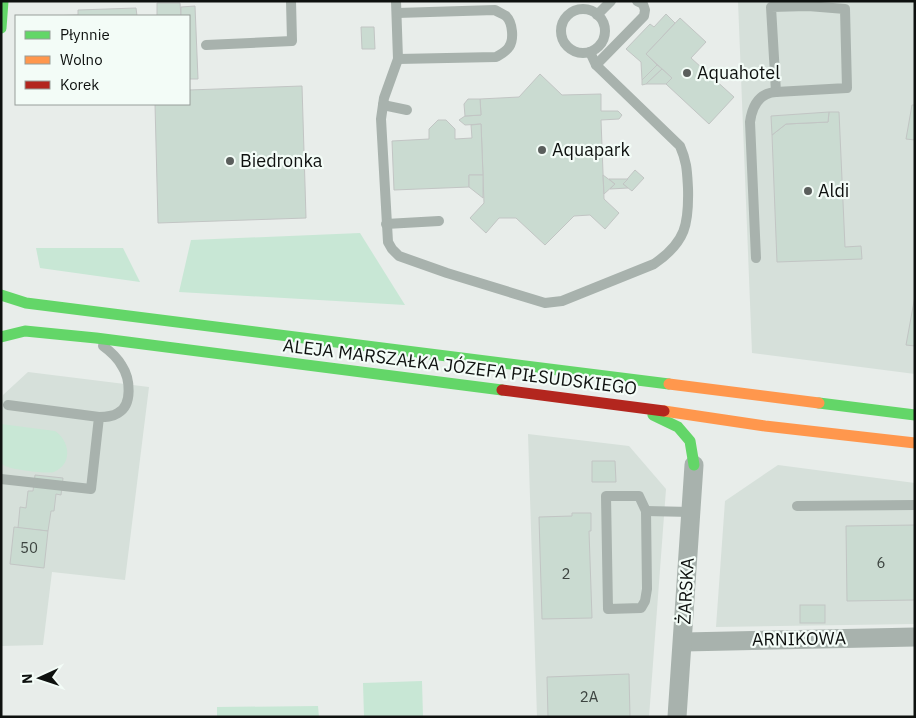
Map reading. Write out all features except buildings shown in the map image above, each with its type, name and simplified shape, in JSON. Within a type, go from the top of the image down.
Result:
[{"type":"main road","points":[[1,28],[3,1]]},
{"type":"main road","name":"ALEJA MARSZAŁKA JÓZEFA PIŁSUDSKIEGO","points":[[3,299],[174,323],[915,415]]},
{"type":"main road","name":"ALEJA MARSZAŁKA JÓZEFA PIŁSUDSKIEGO","points":[[1,336],[25,331],[89,338],[630,406],[765,426],[915,443]]},
{"type":"main road","points":[[630,406],[667,420],[678,427],[690,441],[699,458]]},
{"type":"main road","points":[[725,432],[765,426]]},
{"type":"street","name":"ŻARSKA","points":[[677,717],[684,642],[691,512],[699,458]]},
{"type":"street","name":"ARNIKOWA","points":[[684,642],[915,637]]},
{"type":"lane","points":[[206,45],[292,41],[291,1]]},
{"type":"lane","points":[[396,1],[398,58],[389,80],[381,119],[388,242],[398,256],[545,304],[562,301],[654,264],[666,256],[685,232],[688,209],[686,160],[680,146],[596,65],[590,52]]},
{"type":"lane","points":[[597,15],[611,1]]},
{"type":"lane","points":[[596,65],[644,16],[643,4],[637,1]]},
{"type":"lane","points":[[756,258],[750,122],[753,107],[768,92],[776,92],[847,88],[845,9],[798,4],[771,7],[776,92]]},
{"type":"lane","points":[[580,9],[589,10],[597,15],[602,22],[603,40],[598,47],[590,52],[572,51],[565,44],[561,36],[561,27],[565,19],[571,12],[580,9]]},
{"type":"lane","points":[[397,13],[495,10],[506,16],[511,25],[512,36],[511,46],[496,57],[398,58]]},
{"type":"lane","points":[[383,105],[407,110]]},
{"type":"lane","points":[[386,224],[439,221]]},
{"type":"lane","points":[[8,405],[99,417],[110,416],[120,412],[126,404],[128,380],[123,366],[113,354],[89,338]]},
{"type":"lane","points":[[2,477],[91,489],[99,417]]},
{"type":"lane","points":[[606,496],[638,496],[646,511],[647,589],[645,601],[641,608],[608,608],[606,496]]},
{"type":"lane","points":[[797,506],[915,505]]},
{"type":"lane","points":[[646,511],[691,512]]},
{"type":"shaded area","points":[[738,1],[915,1],[915,374],[752,353]]},
{"type":"shaded area","points":[[28,372],[149,387],[125,580],[52,572],[43,645],[1,646],[1,410],[3,395]]},
{"type":"shaded area","points":[[528,434],[629,446],[666,489],[649,717],[537,717]]},
{"type":"shaded area","points":[[778,465],[915,483],[915,624],[716,627],[725,501]]},
{"type":"green space","points":[[360,233],[405,305],[179,292],[191,240]]},
{"type":"green space","points":[[36,248],[123,248],[140,282],[40,268]]},
{"type":"green space","points":[[1,424],[55,431],[64,440],[66,446],[67,458],[64,464],[54,472],[39,472],[7,467],[1,463]]},
{"type":"green space","points":[[422,681],[423,717],[364,717],[363,683]]},
{"type":"green space","points":[[318,706],[319,717],[217,717],[217,707]]},
{"type":"traffic: fast","points":[[1,28],[3,1]]},
{"type":"traffic: fast","points":[[1,295],[26,303],[669,384]]},
{"type":"traffic: fast","points":[[1,337],[25,331],[96,338],[502,390]]},
{"type":"traffic: fast","points":[[819,403],[915,415]]},
{"type":"traffic: fast","points":[[653,415],[678,427],[690,441],[694,465]]},
{"type":"traffic: slow","points":[[669,384],[819,403]]},
{"type":"traffic: slow","points":[[664,411],[765,426],[915,443]]},
{"type":"traffic: jam","points":[[502,390],[664,411]]},
{"type":"place","name":"Aquahotel","points":[[687,73]]},
{"type":"place","name":"Aquapark","points":[[542,150]]},
{"type":"place","name":"Biedronka","points":[[230,161]]},
{"type":"place","name":"Aldi","points":[[808,191]]}]
